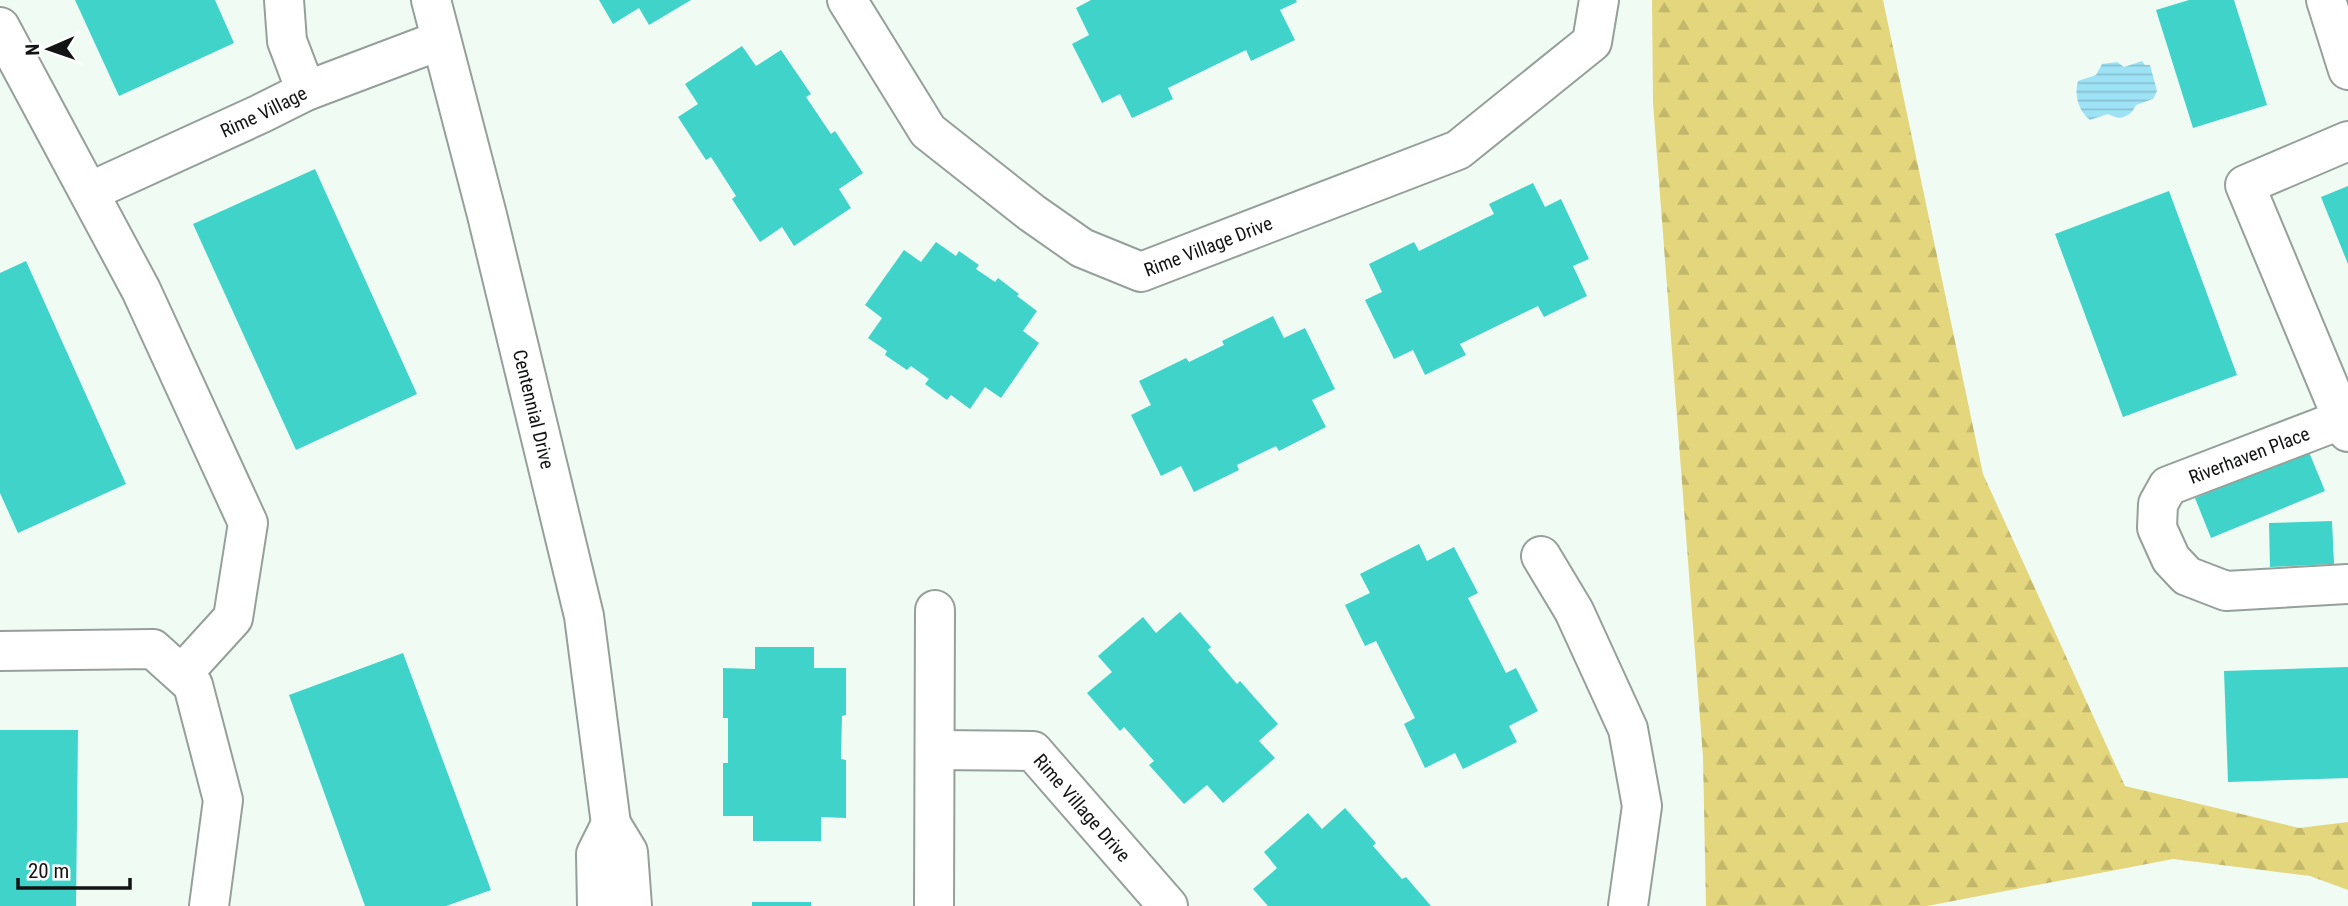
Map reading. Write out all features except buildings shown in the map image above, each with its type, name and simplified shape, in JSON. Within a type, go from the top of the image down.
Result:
[{"type":"street","points":[[284,0],[287,41],[306,91]]},
{"type":"street","name":"Centennial Drive","points":[[431,0],[490,228],[584,616],[611,824],[628,852],[632,906]]},
{"type":"street","name":"Rime Village Drive","points":[[847,0],[928,131],[1032,213],[1082,248],[1141,272],[1458,150],[1592,42],[1599,0]]},
{"type":"street","points":[[2326,0],[2345,49]]},
{"type":"street","points":[[0,27],[141,290],[248,523],[233,618],[182,674]]},
{"type":"street","name":"Rime Village","points":[[89,192],[306,91],[441,40]]},
{"type":"street","name":"Riverhaven Place","points":[[2348,141],[2245,185],[2346,426],[2168,486],[2158,504],[2157,528],[2171,559],[2188,576],[2226,591],[2348,584]]},
{"type":"street","points":[[1541,556],[1574,611],[1628,729],[1642,806],[1628,906]]},
{"type":"street","points":[[934,906],[935,610]]},
{"type":"street","points":[[0,650],[153,649],[193,685],[223,800],[209,906]]},
{"type":"street","name":"Rime Village Drive","points":[[935,750],[1034,751],[1168,906]]},
{"type":"street","points":[[597,906],[596,854],[611,824]]},
{"type":"green space","points":[[1652,0],[1883,0],[1983,474],[2125,786],[2299,828],[2348,822],[2348,890],[2310,876],[2173,859],[1927,906],[1706,906],[1703,757],[1653,103]]},
{"type":"water","points":[[2142,61],[2145,65],[2150,65],[2157,91],[2153,99],[2136,105],[2125,117],[2108,114],[2090,120],[2082,112],[2076,91],[2078,81],[2096,75],[2102,64],[2117,62],[2124,67]]}]
